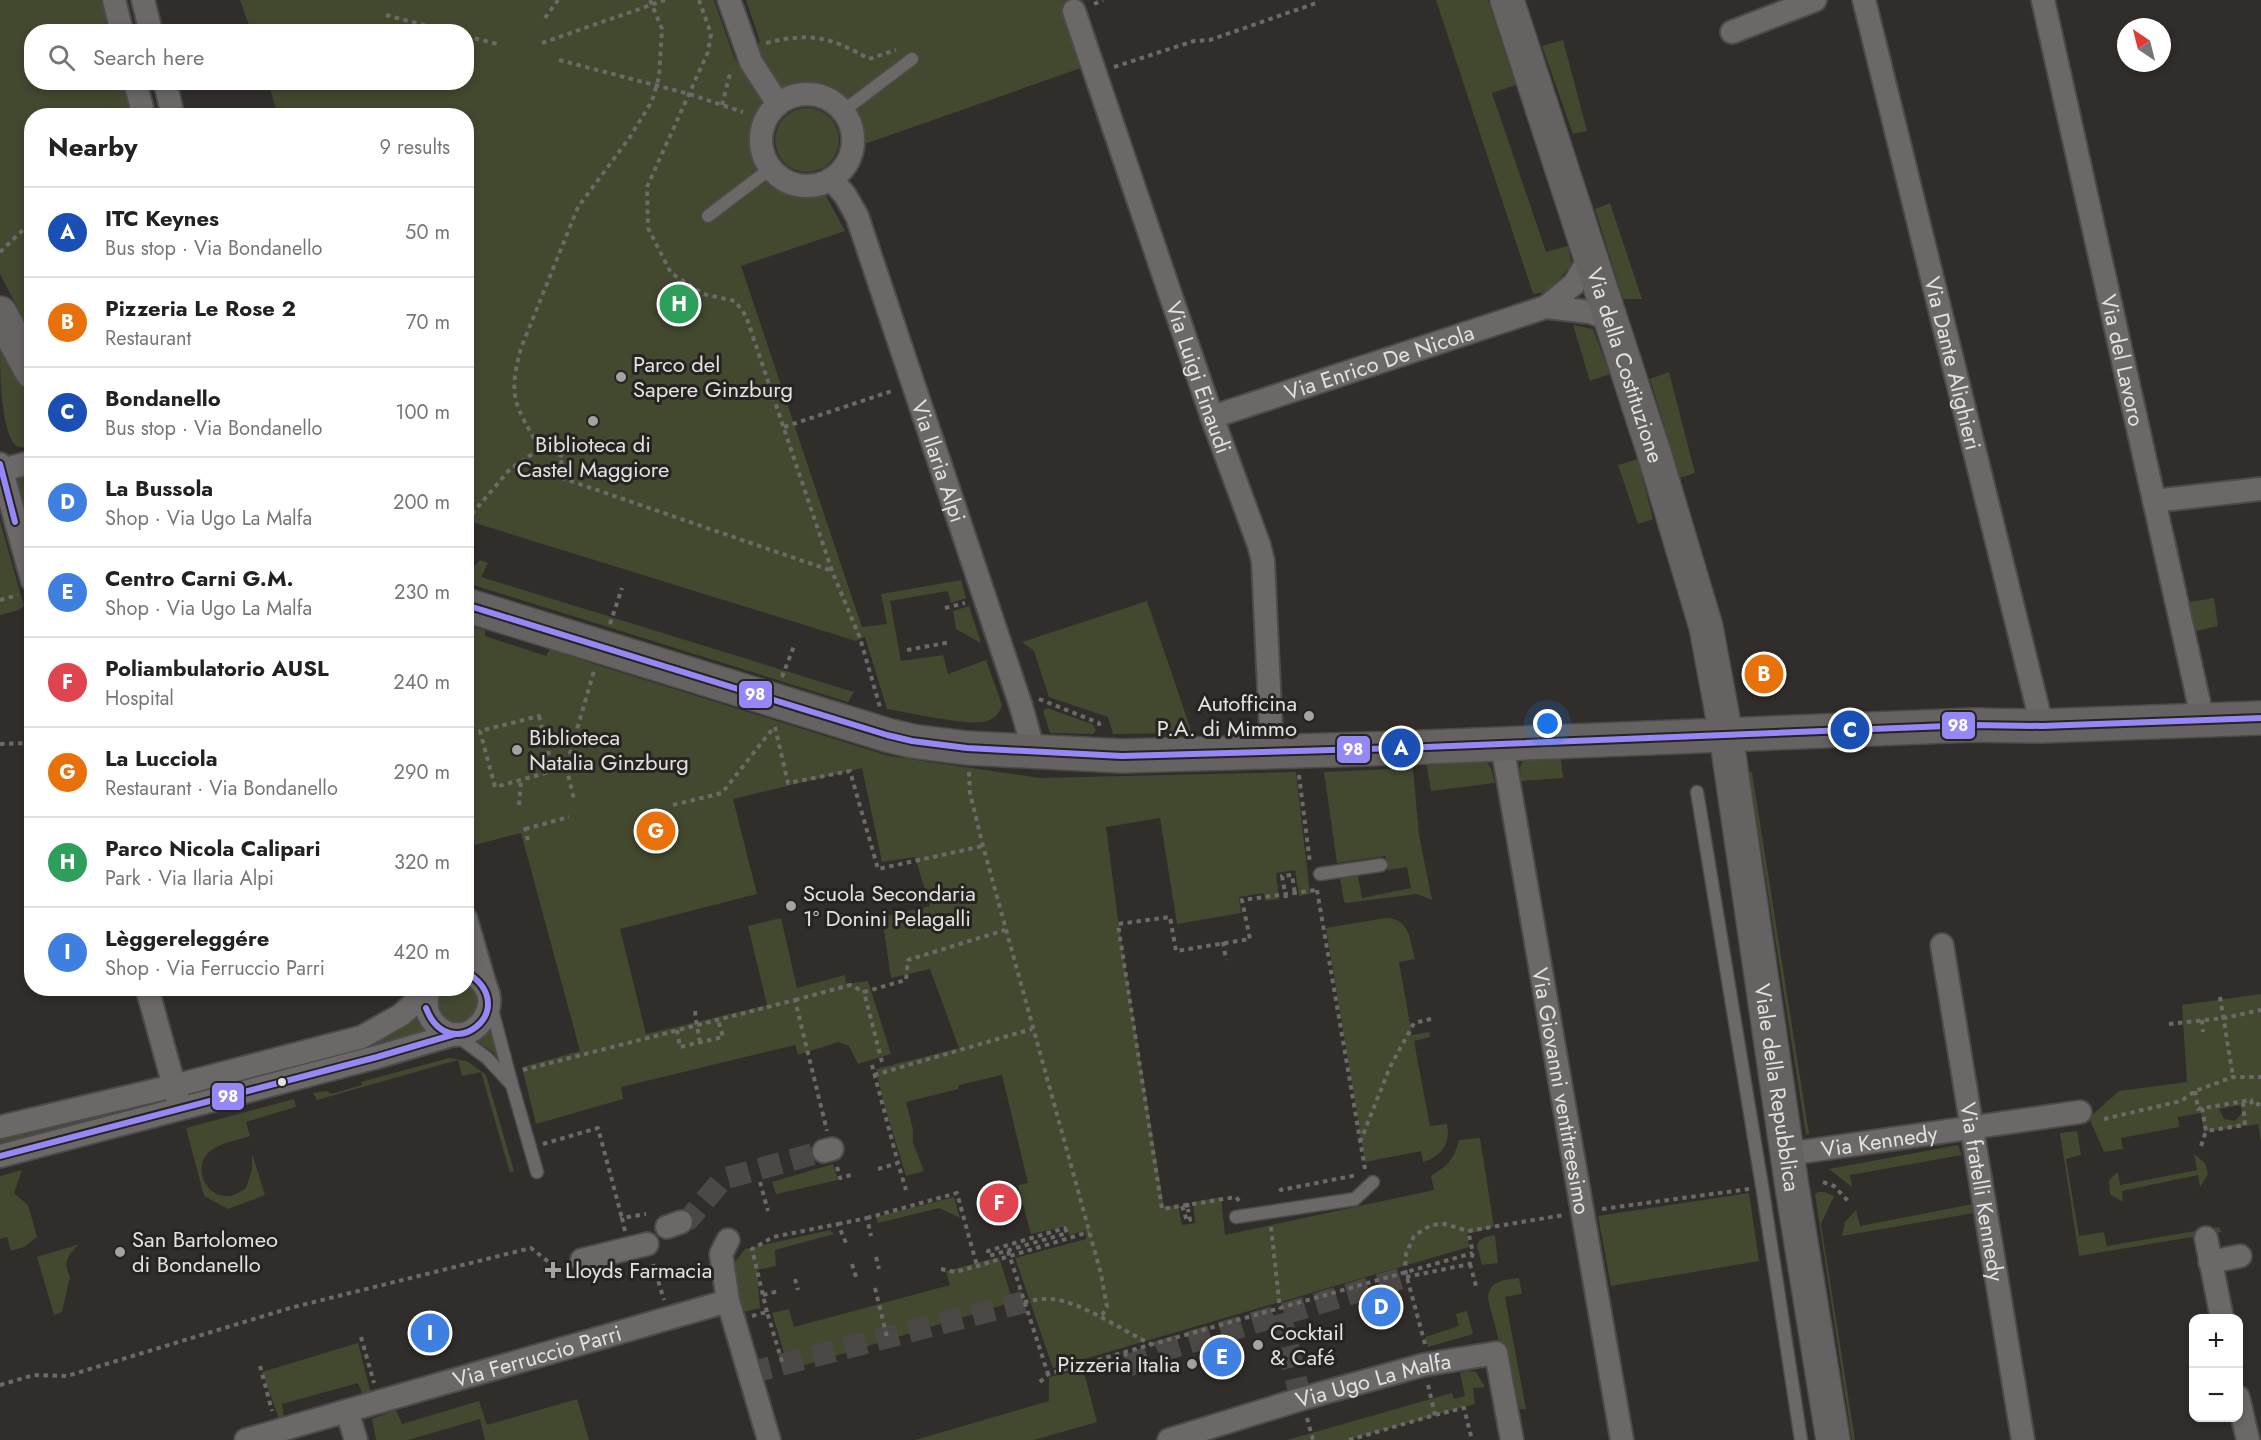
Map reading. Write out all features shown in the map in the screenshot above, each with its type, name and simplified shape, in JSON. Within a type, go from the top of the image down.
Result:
[{"type":"street","points":[[114,0],[120,24]]},
{"type":"street","points":[[143,0],[149,24]]},
{"type":"street","points":[[729,0],[751,62],[778,104]]},
{"type":"street","name":"Via della Costituzione","points":[[1507,0],[1655,456],[1706,627],[1726,735]]},
{"type":"street","points":[[1732,32],[1815,0]]},
{"type":"street","name":"Via Dante Alighieri","points":[[1864,0],[2042,726]]},
{"type":"street","name":"Via del Lavoro","points":[[2043,0],[2203,721]]},
{"type":"street","name":"Via Luigi Einaudi","points":[[1074,11],[1212,417],[1259,545],[1263,561],[1272,753]]},
{"type":"street","points":[[137,90],[142,108]]},
{"type":"street","points":[[167,90],[171,108]]},
{"type":"street","points":[[805,94],[826,99],[843,111],[851,129],[852,147],[848,160],[831,179],[816,185],[799,186],[783,180],[770,169],[763,156],[760,142],[762,128],[768,115],[778,104],[791,97],[805,94]]},
{"type":"street","name":"Via Ilaria Alpi","points":[[831,179],[845,195],[857,216],[1021,706],[1030,738],[1028,752]]},
{"type":"street","name":"Via Enrico De Nicola","points":[[1212,417],[1546,307],[1574,284],[1591,256]]},
{"type":"street","name":"Via Enrico De Nicola","points":[[1546,307],[1590,312],[1610,319]]},
{"type":"street","points":[[0,313],[24,357]]},
{"type":"street","points":[[24,463],[1,467],[23,519],[24,542]]},
{"type":"street","points":[[2154,501],[2261,489]]},
{"type":"street","points":[[474,606],[887,735],[912,741],[967,748],[1028,752],[1122,756],[1272,753],[1973,725],[2042,726],[2261,718]]},
{"type":"street","name":"Viale della Repubblica","points":[[1726,735],[1787,1154],[1833,1440]]},
{"type":"street","name":"Via Giovanni ventitreesimo","points":[[1502,744],[1540,976],[1584,1212],[1622,1440]]},
{"type":"street","name":"Via fratelli Kennedy","points":[[1942,945],[2024,1440]]},
{"type":"street","points":[[0,1156],[472,1031],[480,1026],[489,1010],[488,994],[474,946]]},
{"type":"street","points":[[474,977],[480,981],[488,994]]},
{"type":"street","points":[[149,996],[180,1108]]},
{"type":"street","points":[[0,1127],[174,1086],[362,1037],[401,1015],[422,996]]},
{"type":"street","points":[[427,996],[430,1019],[445,1032],[455,1034]]},
{"type":"street","name":"Via Kennedy","points":[[1787,1154],[2079,1112]]},
{"type":"street","points":[[2206,1238],[2221,1314]]},
{"type":"street","points":[[728,1240],[721,1254],[728,1301],[769,1440]]},
{"type":"street","points":[[582,1260],[637,1242]]},
{"type":"street","points":[[2210,1262],[2240,1256]]},
{"type":"street","name":"Via Ferruccio Parri","points":[[246,1440],[728,1301]]},
{"type":"street","name":"Via Ugo La Malfa","points":[[1169,1440],[1301,1399],[1423,1365],[1496,1353],[1512,1440]]},
{"type":"street","points":[[347,1411],[356,1440]]},
{"type":"street","points":[[2243,1418],[2248,1440]]},
{"type":"lane","points":[[843,111],[912,59]]},
{"type":"lane","points":[[708,216],[770,169]]},
{"type":"lane","name":"Viale della Repubblica","points":[[1697,792],[1801,1440]]},
{"type":"lane","points":[[1320,874],[1381,865]]},
{"type":"lane","points":[[488,994],[537,1172]]},
{"type":"lane","points":[[455,1034],[487,1059],[512,1085]]},
{"type":"lane","points":[[1236,1217],[1355,1199],[1374,1182]]},
{"type":"path","points":[[544,18],[558,0]]},
{"type":"path","points":[[542,43],[651,2],[665,0]]},
{"type":"path","points":[[699,0],[711,34],[708,52],[647,187],[648,228],[671,273],[703,294],[735,301],[746,316],[832,571],[860,638],[882,716]]},
{"type":"path","points":[[651,2],[662,29],[657,85],[643,118],[578,207],[521,348],[514,372],[514,397],[521,417],[540,449],[563,456],[559,472],[562,478],[832,571]]},
{"type":"path","points":[[1096,73],[1194,41],[1210,40],[1319,2]]},
{"type":"path","points":[[386,15],[419,24]]},
{"type":"path","points":[[722,105],[734,57],[757,44],[813,37],[843,43],[869,58],[899,49]]},
{"type":"path","points":[[474,38],[497,44]]},
{"type":"path","points":[[559,60],[689,94],[743,112]]},
{"type":"path","points":[[0,252],[24,229]]},
{"type":"path","points":[[663,308],[681,280]]},
{"type":"path","points":[[784,427],[902,387]]},
{"type":"path","points":[[474,512],[510,470],[540,449]]},
{"type":"path","points":[[0,600],[24,588]]},
{"type":"path","points":[[607,633],[622,588]]},
{"type":"path","points":[[945,608],[972,601]]},
{"type":"path","points":[[907,650],[951,642]]},
{"type":"path","points":[[779,686],[794,646]]},
{"type":"path","points":[[574,799],[566,767],[597,661]]},
{"type":"path","points":[[1037,698],[1099,723],[1102,739]]},
{"type":"path","points":[[553,771],[539,716],[480,731],[495,787],[553,771],[566,767]]},
{"type":"path","points":[[673,805],[722,793],[781,718]]},
{"type":"path","points":[[775,726],[789,783],[850,771],[878,869],[983,846]]},
{"type":"path","points":[[0,744],[24,743]]},
{"type":"path","points":[[967,748],[970,793],[983,846],[1101,1274],[1107,1307],[1101,1317]]},
{"type":"path","points":[[1299,772],[1310,864]]},
{"type":"path","points":[[519,805],[521,780]]},
{"type":"path","points":[[528,841],[525,827],[569,817]]},
{"type":"path","points":[[1286,896],[1282,876],[1292,875],[1295,894]]},
{"type":"path","points":[[1249,1201],[1240,1202],[1236,1197],[1162,1209],[1118,924],[1170,917],[1176,951],[1250,939],[1242,900],[1286,896],[1315,888],[1366,1174],[1340,1182],[1281,1190],[1280,1188]]},
{"type":"path","points":[[521,1071],[850,985],[864,992],[906,980],[908,960],[1005,930]]},
{"type":"path","points":[[1223,942],[1226,960]]},
{"type":"path","points":[[864,992],[882,1062]]},
{"type":"path","points":[[2220,997],[2233,1077]]},
{"type":"path","points":[[795,1000],[828,1150]]},
{"type":"path","points":[[2169,1024],[2224,1018],[2261,1010]]},
{"type":"path","points":[[695,1011],[700,1042]]},
{"type":"path","points":[[1360,1143],[1390,1067],[1414,1023],[1431,1019]]},
{"type":"path","points":[[677,1030],[680,1047],[723,1037],[718,1020]]},
{"type":"path","points":[[2202,1020],[2204,1032]]},
{"type":"path","points":[[874,1075],[1032,1029]]},
{"type":"path","points":[[872,1065],[906,1190]]},
{"type":"path","points":[[2104,1119],[2181,1101],[2195,1091],[2233,1077],[2261,1077]]},
{"type":"path","points":[[2195,1091],[2198,1109],[2251,1100],[2252,1105],[2261,1104]]},
{"type":"path","points":[[2206,1131],[2245,1125],[2243,1102]]},
{"type":"path","points":[[2201,1146],[2206,1131],[2202,1108]]},
{"type":"path","points":[[541,1144],[598,1128],[622,1218],[637,1242],[666,1306]]},
{"type":"path","points":[[878,1170],[898,1164]]},
{"type":"path","points":[[760,1182],[768,1211]]},
{"type":"path","points":[[1823,1182],[1834,1186],[1848,1201]]},
{"type":"path","points":[[1595,1210],[1746,1189],[1763,1192]]},
{"type":"path","points":[[783,1365],[752,1249],[773,1237],[867,1218],[957,1193],[977,1266]]},
{"type":"path","points":[[1182,1206],[1187,1221],[1190,1221],[1187,1203]]},
{"type":"path","points":[[1269,1212],[1280,1308]]},
{"type":"path","points":[[1426,1345],[1405,1270],[1406,1254],[1414,1236],[1431,1225],[1445,1224],[1468,1231],[1574,1213]]},
{"type":"path","points":[[622,1218],[645,1214]]},
{"type":"path","points":[[867,1218],[871,1236]]},
{"type":"path","points":[[838,1224],[846,1243]]},
{"type":"path","points":[[1065,1228],[1067,1233],[1008,1251],[988,1256],[988,1251],[1005,1244],[1065,1228]]},
{"type":"path","points":[[1468,1231],[1473,1253],[1470,1264],[1476,1286]]},
{"type":"path","points":[[941,1269],[955,1272],[1089,1232]]},
{"type":"path","points":[[0,1385],[34,1375],[67,1376],[290,1308],[531,1248],[550,1263]]},
{"type":"path","points":[[1008,1251],[1048,1374]]},
{"type":"path","points":[[1040,1382],[1048,1374],[1405,1270],[1473,1253]]},
{"type":"path","points":[[876,1257],[879,1269]]},
{"type":"path","points":[[852,1264],[856,1277]]},
{"type":"path","points":[[1406,1277],[1470,1264]]},
{"type":"path","points":[[795,1279],[798,1290]]},
{"type":"path","points":[[875,1288],[887,1338]]},
{"type":"path","points":[[763,1295],[779,1291]]},
{"type":"path","points":[[1024,1302],[1052,1299],[1101,1317],[1123,1331],[1151,1344]]},
{"type":"path","points":[[746,1317],[767,1312]]},
{"type":"path","points":[[361,1337],[377,1393]]},
{"type":"path","points":[[1125,1352],[1128,1366]]},
{"type":"path","points":[[260,1366],[274,1418]]},
{"type":"path","points":[[1427,1382],[1434,1415]]},
{"type":"path","points":[[1349,1440],[1464,1408],[1472,1440]]},
{"type":"path","points":[[1306,1415],[1313,1440]]},
{"type":"green space","points":[[0,0],[102,0],[109,24],[24,24],[24,90],[126,90],[131,108],[24,108],[24,320],[0,274]]},
{"type":"green space","points":[[240,0],[714,0],[734,57],[766,105],[755,122],[752,136],[753,147],[762,168],[769,177],[787,190],[800,195],[825,194],[845,231],[741,266],[862,627],[887,624],[881,594],[961,580],[966,598],[951,603],[948,591],[890,601],[901,661],[943,655],[948,674],[986,660],[1002,705],[997,715],[987,721],[967,722],[887,709],[865,637],[856,641],[474,523],[474,108],[276,108],[270,90],[474,90],[474,24],[249,24]]},
{"type":"green space","points":[[746,0],[1084,0],[1061,9],[1081,68],[859,146],[854,118],[847,106],[837,97],[826,90],[813,87],[799,88],[785,93],[757,47],[760,41]]},
{"type":"green space","points":[[1436,0],[1488,0],[1516,85],[1492,93],[1546,252],[1568,246],[1572,263],[1550,292],[1533,294]]},
{"type":"green space","points":[[1563,40],[1587,131],[1573,134],[1542,46]]},
{"type":"green space","points":[[807,108],[830,117],[839,140],[830,163],[807,172],[784,163],[775,140],[784,117]]},
{"type":"green space","points":[[1610,203],[1642,299],[1623,299],[1595,209]]},
{"type":"green space","points":[[1573,325],[1593,329],[1610,374],[1590,381]]},
{"type":"green space","points":[[0,343],[24,389],[24,448],[17,446],[11,439],[7,428],[0,368]]},
{"type":"green space","points":[[1669,372],[1695,473],[1680,478],[1650,379]]},
{"type":"green space","points":[[1638,459],[1653,519],[1638,524],[1618,465]]},
{"type":"green space","points":[[24,475],[24,506],[21,507],[12,478]]},
{"type":"green space","points":[[0,521],[24,606],[19,610],[0,615]]},
{"type":"green space","points":[[480,560],[488,563],[481,577],[854,692],[848,702],[474,585],[474,566]]},
{"type":"green space","points":[[2214,598],[2218,626],[2196,631],[2189,602]]},
{"type":"green space","points":[[1147,601],[1192,733],[1113,734],[1108,717],[1049,697],[1034,651],[1022,642]]},
{"type":"green space","points":[[969,606],[981,643],[956,629],[953,611]]},
{"type":"green space","points":[[474,627],[485,630],[485,636],[546,656],[550,649],[889,756],[1041,778],[1296,772],[1310,894],[1299,896],[1295,870],[1276,873],[1279,899],[1265,901],[1264,893],[1239,897],[1241,913],[1177,924],[1160,818],[1106,827],[1119,927],[1164,1207],[1178,1205],[1182,1225],[1195,1223],[1193,1202],[1221,1197],[1225,1235],[1434,1190],[1431,1176],[1450,1161],[1459,1140],[1480,1138],[1494,1227],[1467,1234],[1469,1247],[1053,1368],[1015,1258],[1086,1239],[1085,1231],[1069,1235],[1067,1226],[1031,1234],[1018,1185],[1028,1183],[1002,1075],[959,1085],[958,1089],[906,1102],[913,1129],[913,1143],[924,1171],[906,1176],[876,1069],[959,1048],[930,969],[891,978],[882,917],[930,906],[915,857],[882,862],[862,768],[733,799],[757,894],[620,929],[646,1034],[767,1005],[748,926],[781,918],[797,988],[845,975],[846,984],[868,981],[891,1054],[858,1064],[849,1046],[838,1042],[798,1055],[795,1045],[621,1087],[623,1099],[536,1124],[522,1067],[580,1051],[521,833],[474,845]]},
{"type":"green space","points":[[1047,708],[1092,724],[1096,730],[1093,734],[1050,733],[1043,711]]},
{"type":"green space","points":[[1561,758],[1563,778],[1521,781],[1520,768],[1523,760]]},
{"type":"green space","points":[[1486,761],[1491,768],[1495,783],[1431,791],[1426,762]]},
{"type":"green space","points":[[1413,768],[1419,835],[1432,900],[1417,894],[1344,902],[1340,878],[1358,876],[1362,898],[1411,888],[1407,867],[1388,870],[1385,856],[1337,863],[1324,772]]},
{"type":"green space","points":[[1749,772],[1752,772],[1809,1134],[1806,1134]]},
{"type":"green space","points":[[1386,918],[1400,922],[1410,938],[1415,959],[1399,962],[1412,1035],[1429,1032],[1430,1037],[1414,1041],[1430,1126],[1447,1124],[1448,1137],[1444,1148],[1423,1162],[1421,1151],[1365,1162],[1326,928]]},
{"type":"green space","points":[[474,990],[478,1003],[473,1017],[468,1022],[461,1025],[450,1023],[439,1016],[436,996],[474,996]]},
{"type":"green space","points":[[2261,994],[2261,1141],[2258,1124],[2204,1132],[2201,1113],[2178,1117],[2179,1127],[2121,1138],[2123,1149],[2104,1152],[2089,1118],[2119,1091],[2187,1082],[2182,1005]],"holes":[[[2241,1105],[2242,1113],[2235,1121],[2224,1119],[2219,1109]]]},
{"type":"green space","points":[[418,1011],[432,1033],[226,1085],[224,1081]]},
{"type":"green space","points":[[494,1027],[506,1072],[493,1052],[478,1042]]},
{"type":"green space","points":[[449,1058],[467,1061],[486,1075],[514,1171],[510,1173],[481,1072],[462,1076],[458,1060],[317,1100],[313,1093],[327,1091],[331,1094],[362,1085],[361,1082]]},
{"type":"green space","points":[[154,1099],[155,1103],[0,1146],[0,1139]]},
{"type":"green space","points":[[294,1099],[296,1107],[246,1122],[250,1136],[214,1148],[205,1157],[202,1165],[202,1173],[208,1187],[221,1196],[230,1196],[246,1188],[252,1169],[252,1154],[265,1195],[228,1209],[204,1196],[186,1128]]},
{"type":"green space","points":[[2077,1131],[2081,1155],[2066,1159],[2079,1236],[2104,1232],[2107,1246],[2219,1227],[2222,1232],[2079,1256],[2060,1133]]},
{"type":"green space","points":[[1958,1145],[1962,1155],[1850,1175],[1852,1187],[1829,1169]]},
{"type":"green space","points":[[2194,1154],[2205,1163],[2208,1174],[2200,1187],[2198,1175],[2122,1191],[2123,1202],[2110,1194],[2109,1180],[2118,1172],[2120,1185],[2197,1170]]},
{"type":"green space","points":[[833,1164],[838,1180],[776,1194],[772,1182]]},
{"type":"green space","points":[[22,1170],[14,1193],[28,1205],[37,1237],[24,1247],[11,1251],[7,1237],[0,1239],[0,1176]]},
{"type":"green space","points":[[1818,1192],[1834,1196],[1821,1224],[1855,1440],[1852,1440],[1815,1194]]},
{"type":"green space","points":[[1749,1193],[1759,1261],[1611,1286],[1598,1216]]},
{"type":"green space","points":[[954,1197],[960,1218],[939,1208],[878,1223],[876,1217]]},
{"type":"green space","points":[[1973,1204],[1974,1213],[1842,1236],[1845,1222],[1856,1210],[1860,1226]]},
{"type":"green space","points":[[830,1230],[834,1234],[775,1250],[776,1266],[757,1270],[760,1308],[743,1312],[732,1266],[745,1249]]},
{"type":"green space","points":[[1495,1235],[1498,1263],[1482,1265],[1477,1246],[1479,1241]]},
{"type":"green space","points":[[80,1244],[68,1258],[67,1267],[70,1277],[62,1312],[54,1315],[37,1257]]},
{"type":"green space","points":[[999,1257],[1013,1302],[789,1370],[772,1313],[789,1309],[794,1327],[950,1285],[946,1271]]},
{"type":"green space","points":[[1519,1278],[1522,1294],[1505,1297],[1526,1409],[1520,1409],[1511,1368],[1501,1349],[1488,1299],[1491,1288],[1498,1282]]},
{"type":"green space","points":[[1467,1311],[1473,1334],[1428,1347],[1425,1337],[1459,1326],[1456,1314]]},
{"type":"green space","points":[[358,1343],[371,1394],[363,1395],[358,1383],[282,1404],[284,1417],[279,1419],[262,1372]]},
{"type":"green space","points":[[1083,1369],[1097,1422],[1034,1440],[915,1440],[1049,1401],[1049,1377]]},
{"type":"green space","points":[[1476,1372],[1485,1387],[1473,1388],[1475,1404],[1349,1440],[1287,1440],[1452,1393],[1454,1399],[1465,1396],[1460,1373]]},
{"type":"green space","points":[[577,1399],[589,1440],[485,1440],[480,1419],[408,1440],[376,1440],[372,1419],[396,1410],[402,1424],[479,1401],[487,1425]]},
{"type":"tunnel","points":[[681,1222],[689,1219],[723,1179],[824,1151]]},
{"type":"tunnel","points":[[1128,1366],[1161,1351],[1406,1277]]},
{"type":"tunnel","points":[[749,1373],[1024,1302]]},
{"type":"tunnel","points":[[1280,1314],[1300,1395]]},
{"type":"transit line","name":"98","points":[[0,464],[15,522]]},
{"type":"transit line","name":"98","points":[[474,607],[887,735],[912,741],[967,748],[1122,756],[1401,748],[1973,725],[2042,726],[2261,718]]},
{"type":"transit line","name":"98","points":[[426,1008],[437,1025],[450,1033],[464,1033],[477,1026],[485,1015],[488,1001],[482,986],[474,979]]},
{"type":"transit line","name":"98","points":[[0,1156],[377,1057],[455,1034]]},
{"type":"place","name":"Parco Nicola Calipari","points":[[679,304]]},
{"type":"place","name":"Parco del Sapere Ginzburg","points":[[621,377]]},
{"type":"place","name":"Biblioteca di Castel Maggiore","points":[[593,421]]},
{"type":"place","name":"Pizzeria Le Rose 2","points":[[1764,674]]},
{"type":"place","name":"Autofficina P.A. di Mimmo","points":[[1309,716]]},
{"type":"place","name":"Bondanello","points":[[1850,730]]},
{"type":"place","name":"ITC Keynes","points":[[1401,748]]},
{"type":"place","name":"Biblioteca Natalia Ginzburg","points":[[517,750]]},
{"type":"place","name":"La Lucciola","points":[[656,831]]},
{"type":"place","name":"Scuola Secondaria 1° Donini Pelagalli","points":[[791,906]]},
{"type":"place","name":"Poliambulatorio AUSL","points":[[999,1203]]},
{"type":"place","name":"San Bartolomeo di Bondanello","points":[[120,1252]]},
{"type":"place","name":"Lloyds Farmacia","points":[[553,1270]]},
{"type":"place","name":"La Bussola","points":[[1381,1307]]},
{"type":"place","name":"Lèggereleggére","points":[[430,1333]]},
{"type":"place","name":"Cocktail & Café","points":[[1258,1345]]},
{"type":"place","name":"Centro Carni G.M.","points":[[1222,1357]]},
{"type":"place","name":"Pizzeria Italia","points":[[1192,1364]]}]
